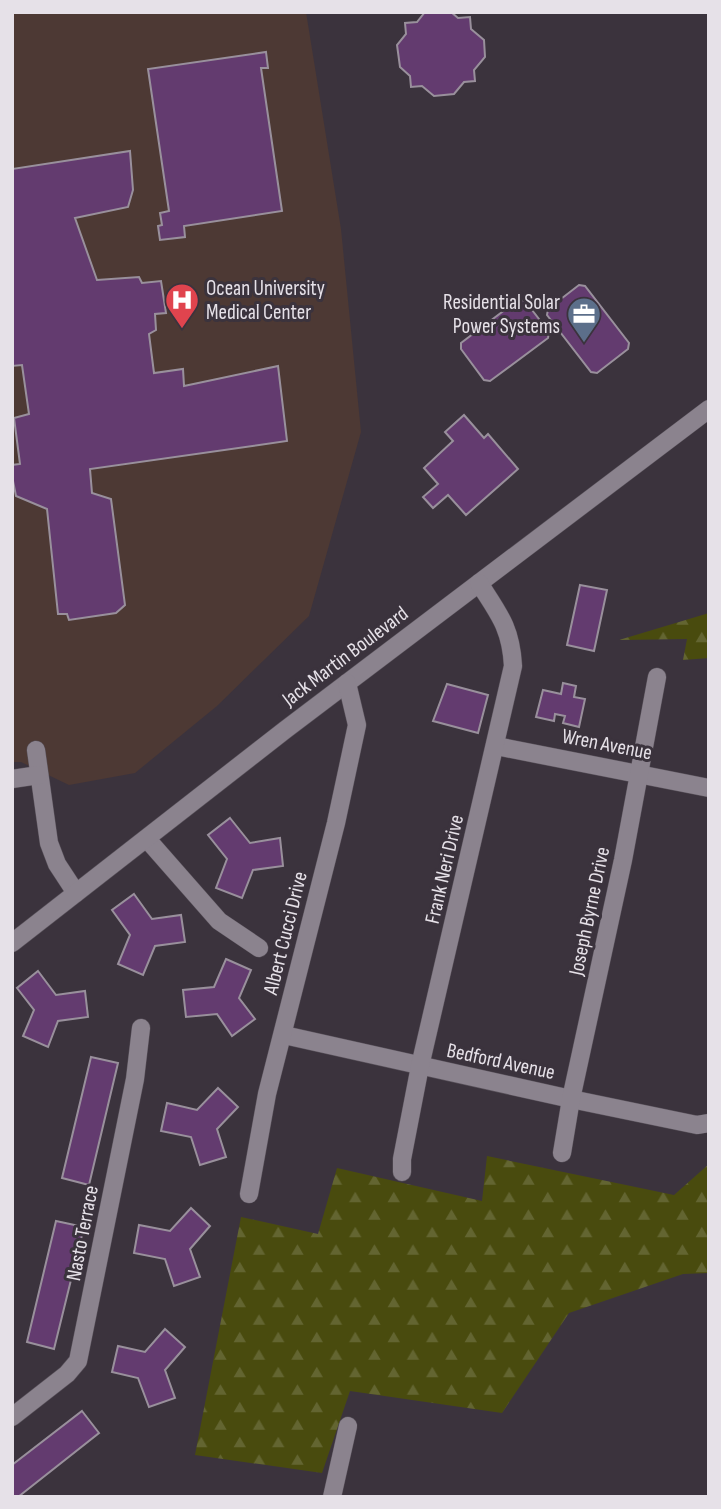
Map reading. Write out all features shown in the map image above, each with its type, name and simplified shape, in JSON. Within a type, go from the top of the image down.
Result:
[{"type":"street","name":"Jack Martin Boulevard","points":[[12,943],[347,682],[709,409]]},
{"type":"street","name":"Frank Neri Drive","points":[[402,1172],[402,1159],[420,1066],[513,666],[512,640],[479,583]]},
{"type":"street","name":"Joseph Byrne Drive","points":[[562,1153],[623,860],[657,677]]},
{"type":"street","name":"Albert Cucci Drive","points":[[249,1194],[267,1094],[336,823],[357,725],[347,682]]},
{"type":"street","name":"Wren Avenue","points":[[496,746],[709,788]]},
{"type":"street","points":[[36,750],[49,843],[57,864],[76,893]]},
{"type":"street","points":[[12,779],[39,775]]},
{"type":"street","points":[[147,839],[219,921],[259,948]]},
{"type":"street","name":"Nasto Terrace","points":[[12,1417],[67,1374],[78,1361],[135,1079],[141,1028]]},
{"type":"street","name":"Bedford Avenue","points":[[284,1035],[571,1100],[697,1125],[709,1123]]},
{"type":"street","points":[[332,1497],[348,1426]]},
{"type":"shaded area","name":"Ocean University Medical Center","points":[[12,12],[306,12],[341,229],[361,432],[309,616],[217,706],[135,773],[69,785],[21,762],[12,762]]},
{"type":"green space","points":[[709,613],[709,658],[683,660],[687,639],[619,640]]},
{"type":"green space","points":[[487,1156],[674,1195],[709,1164],[709,1273],[683,1274],[569,1313],[502,1413],[350,1391],[322,1473],[195,1455],[241,1217],[318,1234],[337,1168],[482,1201]]},
{"type":"building","points":[[425,12],[451,12],[458,18],[470,17],[471,29],[484,40],[485,57],[474,70],[475,81],[464,82],[454,94],[434,96],[422,86],[411,87],[410,76],[400,67],[397,45],[406,34],[405,23],[417,22]]},
{"type":"building","points":[[266,52],[268,68],[261,68],[282,211],[184,226],[185,237],[160,240],[160,213],[169,211],[148,69]]},
{"type":"building","name":"Ocean University Medical Center","points":[[130,151],[133,190],[128,207],[75,218],[97,280],[139,277],[142,283],[161,281],[166,313],[155,314],[156,330],[149,334],[154,373],[183,369],[184,386],[278,366],[287,441],[90,469],[92,493],[111,499],[125,605],[116,613],[69,620],[67,614],[58,614],[47,509],[16,496],[12,476],[12,465],[20,464],[14,418],[29,414],[22,365],[12,366],[12,169]]},
{"type":"building","points":[[579,285],[585,286],[629,343],[628,349],[597,373],[591,372],[547,315],[548,309]]},
{"type":"building","points":[[518,300],[525,301],[549,332],[548,338],[490,381],[484,380],[461,349],[461,343]]},
{"type":"building","points":[[464,415],[484,438],[488,434],[518,469],[466,515],[448,495],[433,508],[423,497],[438,484],[424,468],[453,441],[445,432]]},
{"type":"building","points":[[580,585],[607,590],[594,651],[567,645]]},
{"type":"building","points":[[563,683],[576,686],[574,697],[585,699],[579,727],[563,723],[565,716],[555,714],[554,721],[536,717],[543,690],[561,694]]},
{"type":"building","points":[[447,684],[488,695],[478,733],[433,721]]},
{"type":"building","points":[[230,818],[250,843],[280,838],[283,866],[253,870],[242,898],[216,888],[227,859],[208,835]]},
{"type":"building","points":[[134,894],[152,919],[181,915],[185,942],[155,946],[143,975],[118,964],[130,935],[112,910]]},
{"type":"building","points":[[226,959],[251,970],[239,998],[255,1019],[232,1036],[217,1014],[186,1017],[183,990],[214,987]]},
{"type":"building","points":[[38,971],[56,995],[85,991],[88,1017],[58,1021],[48,1047],[23,1036],[34,1010],[17,988]]},
{"type":"building","points":[[91,1057],[118,1063],[89,1185],[62,1178]]},
{"type":"building","points":[[218,1088],[238,1107],[217,1129],[226,1157],[200,1165],[191,1137],[161,1131],[167,1103],[197,1110]]},
{"type":"building","points":[[191,1208],[210,1226],[190,1249],[200,1277],[174,1286],[165,1259],[134,1253],[139,1225],[170,1231]]},
{"type":"building","points":[[56,1221],[84,1227],[54,1349],[27,1342]]},
{"type":"building","points":[[165,1329],[185,1347],[165,1370],[175,1398],[149,1407],[138,1378],[112,1372],[118,1346],[145,1352]]},
{"type":"building","points":[[82,1411],[99,1433],[18,1497],[12,1497],[12,1465]]},
{"type":"place","name":"Ocean University Medical Center","points":[[182,330]]},
{"type":"place","name":"Residential Solar Power Systems","points":[[584,344]]}]
